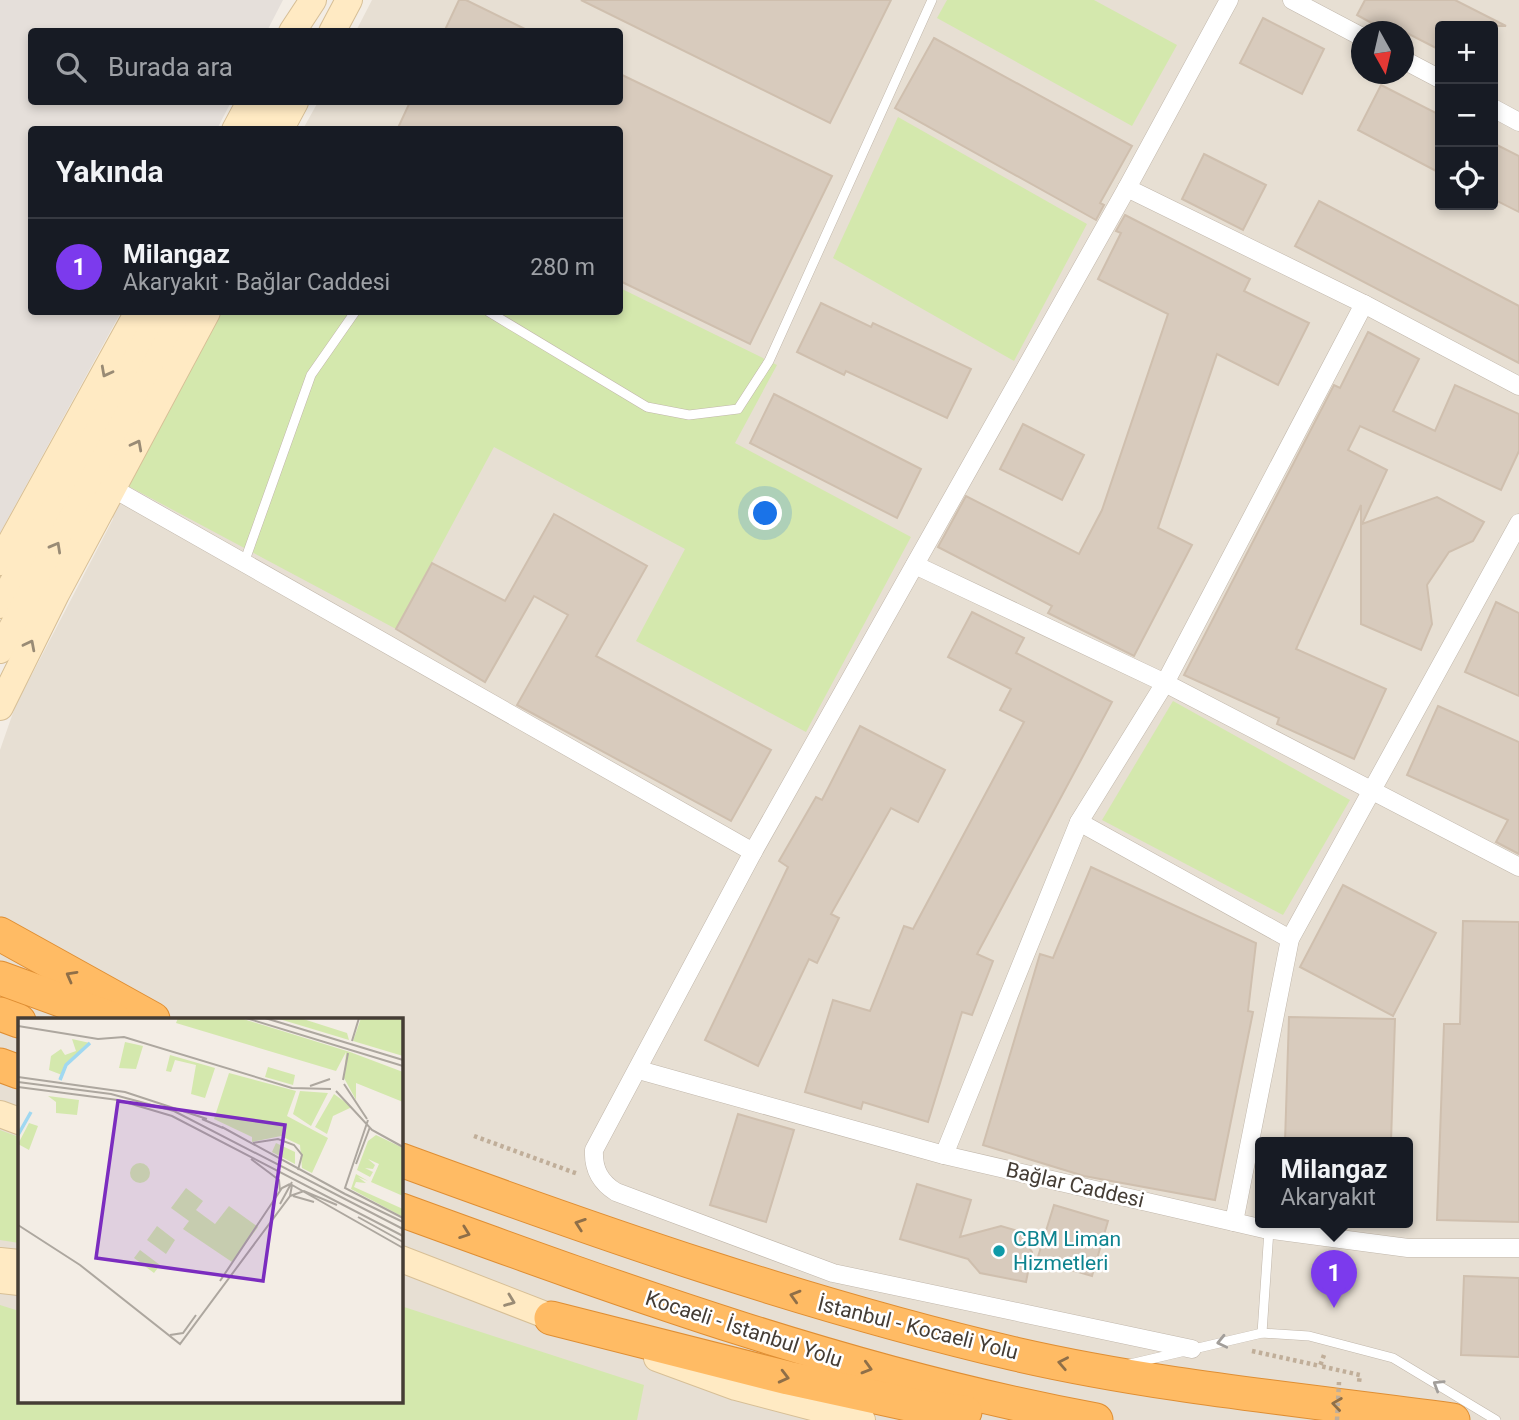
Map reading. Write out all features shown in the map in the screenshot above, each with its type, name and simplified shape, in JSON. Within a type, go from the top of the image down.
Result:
[{"type":"highway","points":[[0,934],[151,1018]]},
{"type":"highway","points":[[0,978],[110,1018]]},
{"type":"highway","points":[[0,1014],[18,1021]]},
{"type":"highway","points":[[0,1065],[18,1072]]},
{"type":"highway","points":[[402,1146],[466,1184]]},
{"type":"highway","name":"İstanbul - Kocaeli Yolu","points":[[402,1160],[790,1294],[1017,1354],[1100,1370],[1453,1420]]},
{"type":"highway","name":"Kocaeli - İstanbul Yolu","points":[[402,1210],[600,1282],[840,1360],[1007,1403],[1090,1419]]},
{"type":"highway","points":[[551,1318],[788,1378],[917,1406],[961,1412],[1090,1419]]},
{"type":"main road","points":[[295,28],[313,0]]},
{"type":"main road","points":[[310,28],[324,0]]},
{"type":"main road","points":[[334,28],[349,0]]},
{"type":"main road","points":[[345,28],[356,0]]},
{"type":"main road","points":[[237,126],[248,105]]},
{"type":"main road","points":[[258,126],[269,105]]},
{"type":"main road","points":[[282,126],[293,105]]},
{"type":"main road","points":[[299,126],[309,105]]},
{"type":"main road","points":[[0,562],[136,315]]},
{"type":"main road","points":[[0,650],[102,445],[160,315]]},
{"type":"main road","points":[[0,605],[182,315]]},
{"type":"main road","points":[[0,707],[56,594],[204,315]]},
{"type":"main road","points":[[0,1114],[18,1121]]},
{"type":"main road","points":[[402,1259],[736,1387],[862,1420]]},
{"type":"main road","points":[[0,1261],[18,1263]]},
{"type":"main road","points":[[0,1280],[18,1282]]},
{"type":"street","points":[[1192,1349],[832,1273],[616,1192],[603,1184],[593,1163],[594,1150],[753,852],[1127,188],[1229,0]]},
{"type":"street","points":[[1293,0],[1351,31]]},
{"type":"street","points":[[1414,65],[1435,76]]},
{"type":"street","points":[[1498,111],[1519,122]]},
{"type":"street","points":[[1127,188],[1364,304],[1519,386]]},
{"type":"street","points":[[944,1155],[1079,822],[1165,683],[1364,304]]},
{"type":"street","points":[[114,489],[753,852]]},
{"type":"street","points":[[1234,1222],[1290,939],[1519,523]]},
{"type":"street","points":[[915,565],[1165,683],[1519,867]]},
{"type":"street","points":[[1079,822],[1290,939]]},
{"type":"street","name":"Bağlar Caddesi","points":[[639,1070],[944,1155],[1255,1227]]},
{"type":"street","name":"Bağlar Caddesi","points":[[1260,1228],[1408,1248],[1519,1248]]},
{"type":"lane","points":[[494,315],[647,407],[689,415],[738,409],[769,361],[932,0]]},
{"type":"lane","points":[[244,563],[311,375],[353,315]]},
{"type":"lane","points":[[1262,1332],[1269,1230]]},
{"type":"lane","points":[[1100,1370],[1262,1332],[1309,1336],[1393,1358],[1496,1420]]},
{"type":"path","points":[[474,1136],[508,1149]]},
{"type":"path","points":[[1337,1420],[1339,1382]]},
{"type":"shaded area","points":[[0,0],[283,0],[269,28],[28,28],[28,105],[229,105],[219,126],[28,126],[28,315],[119,315],[0,533]]},
{"type":"shaded area","points":[[372,0],[1519,0],[1519,1420],[0,1420],[0,750],[15,707],[113,519],[115,479],[611,315],[623,315],[623,126],[305,126],[316,105],[623,105],[623,28],[358,28]]},
{"type":"green space","points":[[947,0],[1094,0],[1177,45],[1132,126],[937,18]]},
{"type":"green space","points":[[898,117],[1087,224],[1014,361],[833,258]]},
{"type":"green space","points":[[623,289],[777,365],[735,443],[911,537],[806,732],[636,641],[685,549],[494,447],[396,629],[115,479],[203,315],[623,315]]},
{"type":"green space","points":[[1173,701],[1350,800],[1283,915],[1102,820]]},
{"type":"green space","points":[[0,1130],[18,1137],[18,1243],[0,1240]]},
{"type":"green space","points":[[0,1305],[18,1311],[18,1402],[402,1402],[402,1306],[644,1385],[637,1420],[0,1420]]},
{"type":"building","points":[[459,0],[466,0],[523,28],[446,28]]},
{"type":"building","points":[[581,0],[891,0],[830,123]]},
{"type":"building","points":[[1365,0],[1455,0],[1496,21],[1435,21],[1435,47],[1414,37],[1414,21],[1368,21],[1357,15]]},
{"type":"building","points":[[1263,18],[1324,49],[1302,94],[1240,63]]},
{"type":"building","points":[[934,38],[1132,146],[1100,203],[1104,205],[1096,220],[895,108]]},
{"type":"building","points":[[623,75],[832,176],[750,344],[623,282],[623,126],[399,126],[409,105],[623,105]]},
{"type":"building","points":[[1381,85],[1435,112],[1435,170],[1358,130]]},
{"type":"building","points":[[1498,146],[1519,156],[1519,212],[1498,202]]},
{"type":"building","points":[[1204,154],[1266,185],[1243,230],[1182,199]]},
{"type":"building","points":[[1319,201],[1519,306],[1519,363],[1295,246]]},
{"type":"building","points":[[1125,215],[1250,279],[1244,291],[1309,323],[1278,385],[1217,354],[1158,528],[1192,545],[1134,656],[1048,613],[1052,606],[938,547],[966,496],[1079,554],[1102,510],[1168,314],[1098,279],[1121,233],[1116,231]]},
{"type":"building","points":[[821,303],[871,327],[873,323],[971,369],[947,418],[846,371],[844,375],[797,352]]},
{"type":"building","points":[[1368,332],[1419,359],[1393,411],[1435,431],[1455,385],[1519,414],[1519,451],[1501,490],[1360,426],[1348,450],[1387,470],[1362,524],[1437,497],[1484,522],[1473,541],[1449,552],[1427,585],[1432,624],[1421,650],[1361,624],[1361,505],[1296,649],[1386,689],[1354,759],[1277,724],[1279,718],[1184,675],[1334,385],[1340,388]]},
{"type":"building","points":[[774,394],[921,469],[897,518],[750,443]]},
{"type":"building","points":[[1023,424],[1084,455],[1062,500],[1000,469]]},
{"type":"building","points":[[554,514],[647,566],[596,656],[771,750],[731,821],[517,705],[568,615],[534,596],[485,682],[396,629],[432,563],[505,601]]},
{"type":"building","points":[[1496,602],[1519,613],[1519,696],[1465,672]]},
{"type":"building","points":[[972,612],[1024,638],[1016,653],[1112,702],[977,954],[993,961],[972,1015],[962,1012],[928,1122],[863,1102],[861,1109],[805,1092],[833,1000],[870,1011],[904,926],[913,929],[1024,722],[1000,710],[1011,689],[948,657]]},
{"type":"building","points":[[1438,706],[1519,742],[1519,854],[1496,842],[1508,820],[1407,775]]},
{"type":"building","points":[[860,726],[945,770],[918,822],[891,808],[831,914],[839,918],[817,963],[809,959],[758,1066],[705,1040],[788,867],[779,861],[816,797],[822,800]]},
{"type":"building","points":[[1091,867],[1256,943],[1248,1011],[1253,1012],[1215,1200],[1084,1176],[983,1145],[1040,954],[1053,958]]},
{"type":"building","points":[[1343,885],[1436,933],[1393,1016],[1300,967]]},
{"type":"building","points":[[1463,921],[1519,922],[1519,1222],[1437,1220],[1444,1024],[1460,1024]]},
{"type":"building","points":[[1289,1017],[1395,1019],[1391,1137],[1285,1137]]},
{"type":"building","points":[[738,1114],[794,1130],[766,1222],[710,1205]]},
{"type":"building","points":[[917,1184],[971,1200],[960,1237],[1001,1226],[1018,1231],[1032,1252],[1026,1282],[980,1273],[968,1259],[900,1239]]},
{"type":"building","points":[[1054,1205],[1108,1221],[1092,1276],[1037,1260]]},
{"type":"building","points":[[1464,1276],[1519,1278],[1519,1357],[1461,1355]]},
{"type":"place","name":"CBM Liman Hizmetleri","points":[[999,1251]]},
{"type":"place","name":"Milangaz","points":[[1334,1308]]}]
